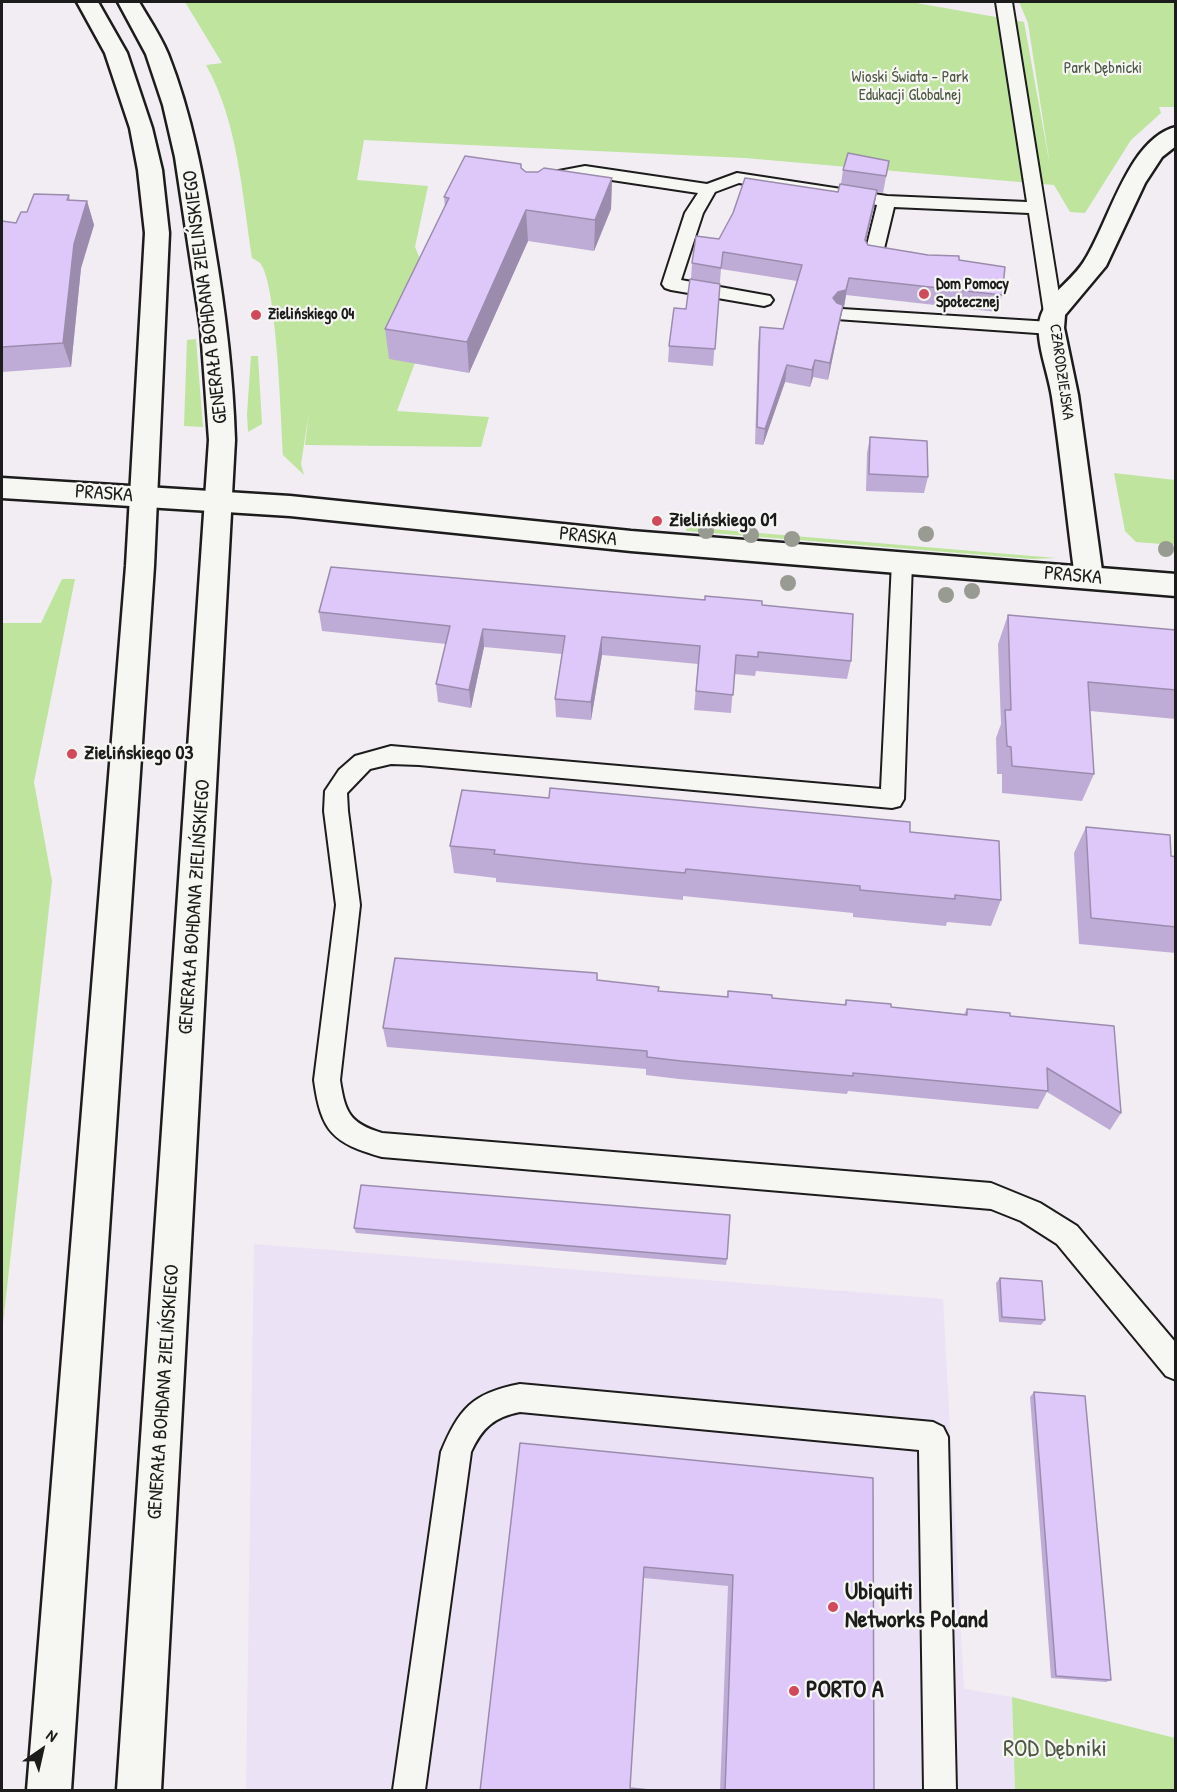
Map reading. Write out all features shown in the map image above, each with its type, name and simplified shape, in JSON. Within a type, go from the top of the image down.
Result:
[{"type":"main road","name":"GENERAŁA BOHDANA ZIELIŃSKIEGO","points":[[49,1791],[144,497],[157,233],[155,206],[141,128],[130,91],[116,53],[88,2]]},
{"type":"main road","name":"GENERAŁA BOHDANA ZIELIŃSKIEGO","points":[[129,2],[156,51],[179,115],[187,150],[210,298],[220,383],[222,440],[139,1791]]},
{"type":"main road","name":"CZARODZIEJSKA","points":[[1089,578],[1065,395],[1052,321],[1094,266],[1133,183],[1154,152],[1176,134]]},
{"type":"main road","name":"PRASKA","points":[[2,488],[218,501],[632,541],[1176,585]]},
{"type":"lane","points":[[842,315],[1052,321],[1037,208],[1004,2]]},
{"type":"lane","points":[[535,193],[554,177],[585,171],[709,189],[736,178],[888,201],[1037,208]]},
{"type":"lane","points":[[709,189],[694,213],[671,284],[764,300]]},
{"type":"lane","points":[[873,256],[888,201]]},
{"type":"lane","points":[[902,562],[892,799],[419,756],[391,755],[363,762],[347,776],[336,791],[336,811],[348,905],[327,1080],[329,1103],[339,1125],[359,1139],[382,1145],[992,1196],[1018,1205],[1047,1220],[1067,1235],[1176,1366]]},
{"type":"lane","points":[[409,1791],[456,1452],[464,1431],[477,1414],[496,1402],[520,1398],[933,1437],[940,1791]]},
{"type":"shaded area","points":[[254,1244],[943,1299],[964,1689],[1012,1697],[1015,1790],[246,1790]]},
{"type":"green space","points":[[185,2],[911,2],[1024,22],[1050,166],[1028,23],[1019,2],[1175,2],[1175,107],[1159,107],[1161,113],[1131,140],[1085,213],[1070,212],[1054,185],[745,158],[364,140],[357,180],[428,186],[415,247],[438,301],[397,411],[489,417],[481,447],[305,445],[309,412],[301,464],[304,475],[283,455],[277,354],[266,275],[260,263],[252,258],[232,134],[217,87],[206,65],[222,63]]},
{"type":"green space","points":[[196,339],[203,427],[184,426],[187,340]]},
{"type":"green space","points":[[251,356],[258,356],[262,424],[248,432],[247,414]]},
{"type":"green space","points":[[1114,473],[1175,480],[1175,545],[1136,542],[1125,531]]},
{"type":"green space","points":[[687,527],[1056,558],[1033,559],[686,531]]},
{"type":"green space","points":[[62,579],[75,579],[34,782],[52,881],[2,1333],[2,623],[41,623]]},
{"type":"green space","name":"ROD Dębniki","points":[[1012,1697],[1175,1738],[1175,1790],[1015,1790]]},
{"type":"building","points":[[848,153],[889,161],[886,176],[843,170]]},
{"type":"building","points":[[465,156],[521,164],[521,168],[526,172],[538,172],[544,168],[612,178],[595,220],[526,210],[467,342],[385,329],[449,198],[444,197]]},
{"type":"building","name":"Dom Pomocy Społecznej","points":[[745,178],[838,192],[840,184],[877,190],[865,240],[868,245],[928,255],[959,256],[959,260],[1005,267],[1002,295],[849,278],[846,290],[838,292],[833,298],[837,303],[843,305],[830,363],[815,360],[812,370],[787,365],[765,429],[757,427],[760,327],[783,329],[802,265],[723,252],[721,268],[692,263],[696,236],[719,239],[733,213]]},
{"type":"building","points":[[34,194],[69,195],[67,200],[87,201],[74,244],[63,343],[2,347],[2,221],[16,223],[21,212],[27,212]]},
{"type":"building","points":[[690,279],[720,284],[715,349],[669,346],[674,308],[686,309]]},
{"type":"building","points":[[870,437],[927,441],[928,477],[869,474]]},
{"type":"building","points":[[331,567],[705,600],[705,596],[762,601],[762,605],[853,614],[851,661],[758,652],[758,657],[736,655],[733,695],[696,691],[700,646],[602,637],[591,702],[555,699],[565,636],[483,629],[469,690],[436,684],[450,626],[319,612]]},
{"type":"building","points":[[1008,615],[1176,630],[1176,690],[1088,682],[1094,774],[1012,766],[1011,747],[1007,746],[1005,710],[1011,710]]},
{"type":"building","points":[[550,788],[910,822],[910,832],[999,841],[1001,900],[955,895],[955,899],[860,890],[860,886],[686,869],[685,873],[587,864],[494,854],[495,850],[450,846],[462,790],[549,798]]},
{"type":"building","points":[[1086,827],[1170,835],[1171,856],[1176,857],[1176,927],[1091,918]]},
{"type":"building","points":[[395,958],[597,973],[597,980],[659,987],[658,991],[728,997],[728,991],[846,1005],[846,1000],[967,1015],[967,1009],[1010,1013],[1010,1016],[1114,1026],[1121,1113],[1047,1068],[1048,1091],[853,1073],[853,1076],[681,1061],[647,1057],[647,1051],[383,1028]]},
{"type":"building","points":[[361,1185],[730,1215],[727,1259],[354,1228]]},
{"type":"building","points":[[1000,1278],[1042,1281],[1045,1320],[1002,1317]]},
{"type":"building","points":[[1034,1392],[1085,1396],[1111,1680],[1056,1676]]},
{"type":"building","name":"PORTO A","points":[[520,1443],[873,1478],[874,1791],[725,1791],[733,1575],[644,1567],[630,1788],[659,1791],[480,1791]]},
{"type":"place","name":"Dom Pomocy Społecznej","points":[[924,294]]},
{"type":"place","name":"Zielińskiego 04","points":[[256,315]]},
{"type":"place","name":"Zielińskiego 01","points":[[657,521]]},
{"type":"place","name":"Zielińskiego 03","points":[[72,754]]},
{"type":"place","name":"Ubiquiti Networks Poland","points":[[833,1607]]},
{"type":"place","name":"PORTO A","points":[[794,1691]]},
{"type":"park label","name":"Park Dębnicki","points":[[1103,69]]},
{"type":"park label","name":"Wioski Świata - Park Edukacji Globalnej","points":[[910,87]]}]
